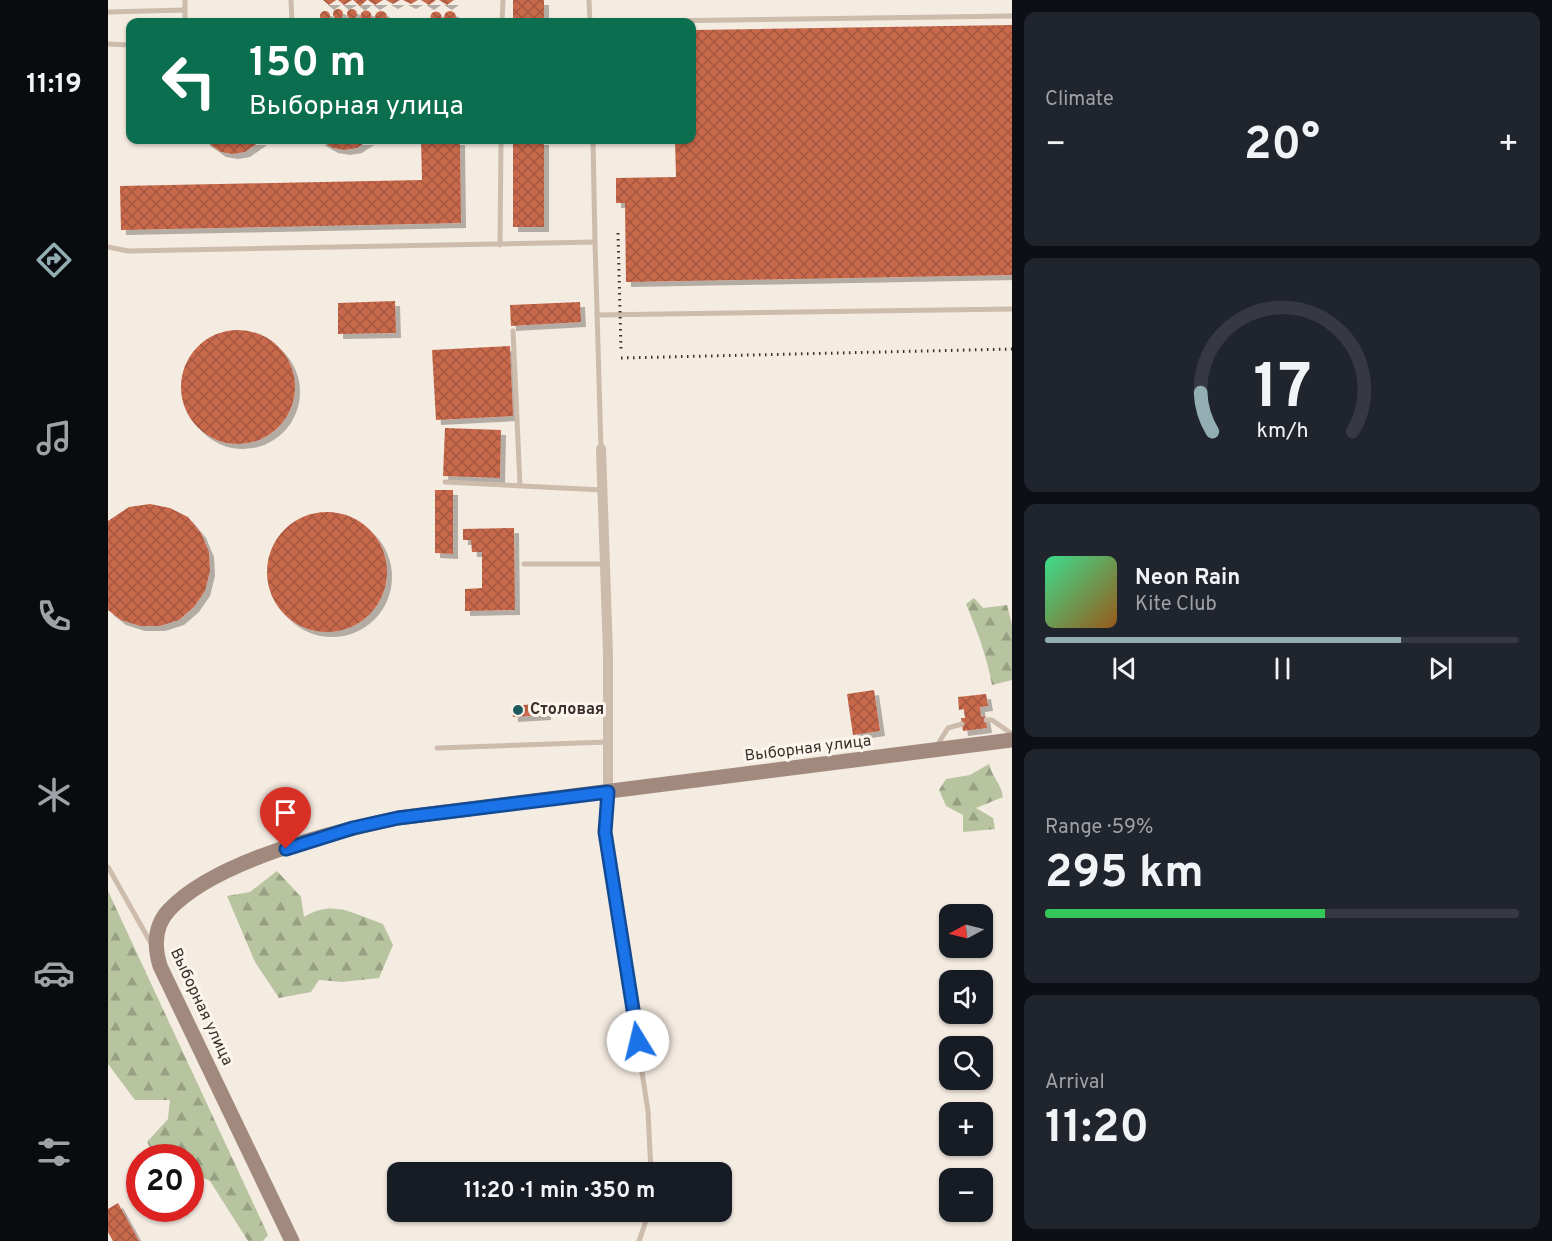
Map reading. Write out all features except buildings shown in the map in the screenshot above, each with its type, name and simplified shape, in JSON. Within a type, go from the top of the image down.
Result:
[{"type":"main road","name":"Выборная улица","points":[[292,1241],[160,966],[154,949],[161,922],[169,911],[189,893],[264,856],[353,828],[398,818],[933,752],[1012,740]]},
{"type":"street","points":[[601,449],[608,792]]},
{"type":"lane","points":[[185,0],[185,18]]},
{"type":"lane","points":[[291,0],[292,18]]},
{"type":"lane","points":[[502,18],[503,0]]},
{"type":"lane","points":[[589,0],[590,18]]},
{"type":"lane","points":[[108,12],[185,10]]},
{"type":"lane","points":[[696,20],[1012,16]]},
{"type":"lane","points":[[108,44],[126,45]]},
{"type":"lane","points":[[500,245],[501,144]]},
{"type":"lane","points":[[592,144],[601,449]]},
{"type":"lane","points":[[108,247],[128,251],[595,242]]},
{"type":"lane","points":[[597,315],[1012,309]]},
{"type":"lane","points":[[513,332],[520,485]]},
{"type":"lane","points":[[445,482],[602,490]]},
{"type":"lane","points":[[524,564],[605,564]]},
{"type":"lane","points":[[986,720],[992,720],[1012,734]]},
{"type":"lane","points":[[933,752],[948,728],[962,724]]},
{"type":"lane","points":[[438,748],[608,742]]},
{"type":"lane","points":[[608,792],[605,832],[648,1111],[650,1162]]},
{"type":"lane","points":[[108,867],[154,949]]},
{"type":"lane","points":[[639,1241],[646,1222]]},
{"type":"green space","points":[[974,598],[983,608],[1007,605],[1012,625],[1012,680],[992,685],[981,644],[966,604]]},
{"type":"green space","points":[[989,764],[1003,797],[976,808],[993,818],[995,829],[963,832],[963,815],[946,806],[939,790],[946,779],[970,775]]},
{"type":"green space","points":[[277,871],[301,897],[304,917],[325,909],[334,909],[383,924],[393,945],[379,978],[342,982],[319,980],[311,992],[279,998],[255,962],[227,896],[250,892]]},
{"type":"green space","points":[[108,891],[268,1235],[263,1241],[248,1241],[210,1181],[204,1178],[204,1144],[148,1144],[147,1142],[168,1119],[170,1100],[135,1100],[108,1064]]},
{"type":"railway","points":[[618,233],[621,350]]},
{"type":"railway","points":[[621,358],[1012,349]]},
{"type":"place","name":"Столовая","points":[[518,710]]},
{"type":"route","points":[[286,849],[353,828],[398,818],[608,792],[605,832],[638,1041]]}]
